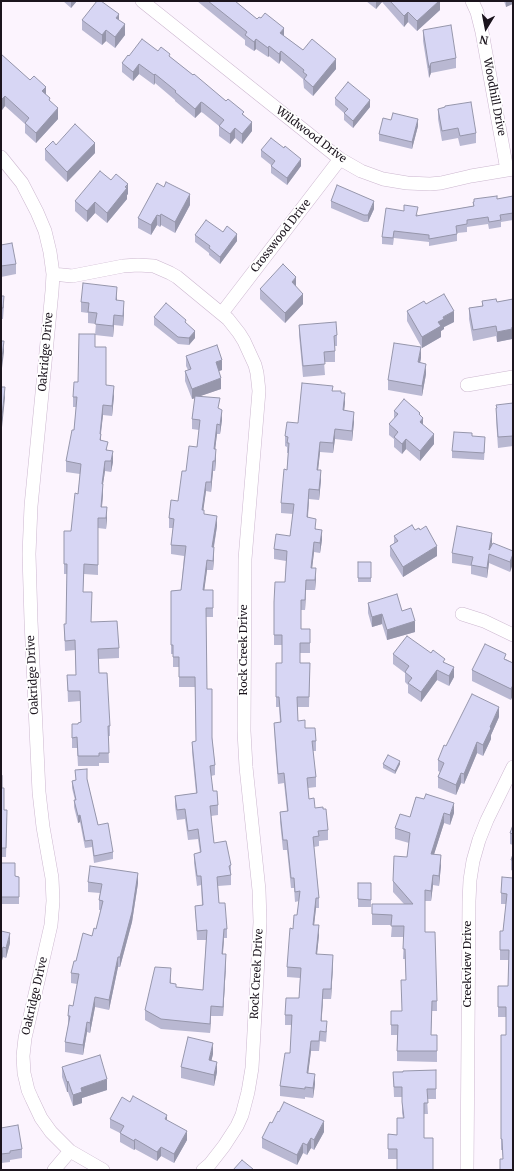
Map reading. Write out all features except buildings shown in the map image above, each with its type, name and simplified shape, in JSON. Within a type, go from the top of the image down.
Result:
[{"type":"street","name":"Wildwood Drive","points":[[142,1],[340,159],[372,176],[407,183],[430,184],[510,170]]},
{"type":"street","name":"Woodhill Drive","points":[[472,1],[477,12],[482,32],[510,170]]},
{"type":"street","name":"Oakridge Drive","points":[[1,157],[22,183],[37,212],[45,231],[53,274],[31,506],[29,554],[39,792],[43,827],[52,878],[53,901],[51,925],[25,1038],[23,1056],[24,1073],[32,1099],[41,1118],[51,1132],[70,1150],[103,1170]]},
{"type":"street","name":"Crosswood Drive","points":[[222,313],[340,159]]},
{"type":"street","name":"Rock Creek Drive","points":[[53,274],[72,276],[123,266],[138,265],[154,266],[170,273],[222,313],[240,333],[255,365],[257,373],[259,391],[245,559],[244,731],[246,767],[259,890],[260,922],[252,1068],[248,1092],[242,1115],[237,1126],[224,1146],[210,1164],[203,1170]]},
{"type":"street","points":[[467,385],[513,377]]},
{"type":"street","points":[[462,614],[484,621],[513,635]]},
{"type":"street","name":"Creekview Drive","points":[[467,1170],[468,909],[470,880],[473,861],[479,840],[513,767]]},
{"type":"street","points":[[54,1170],[70,1150]]}]
